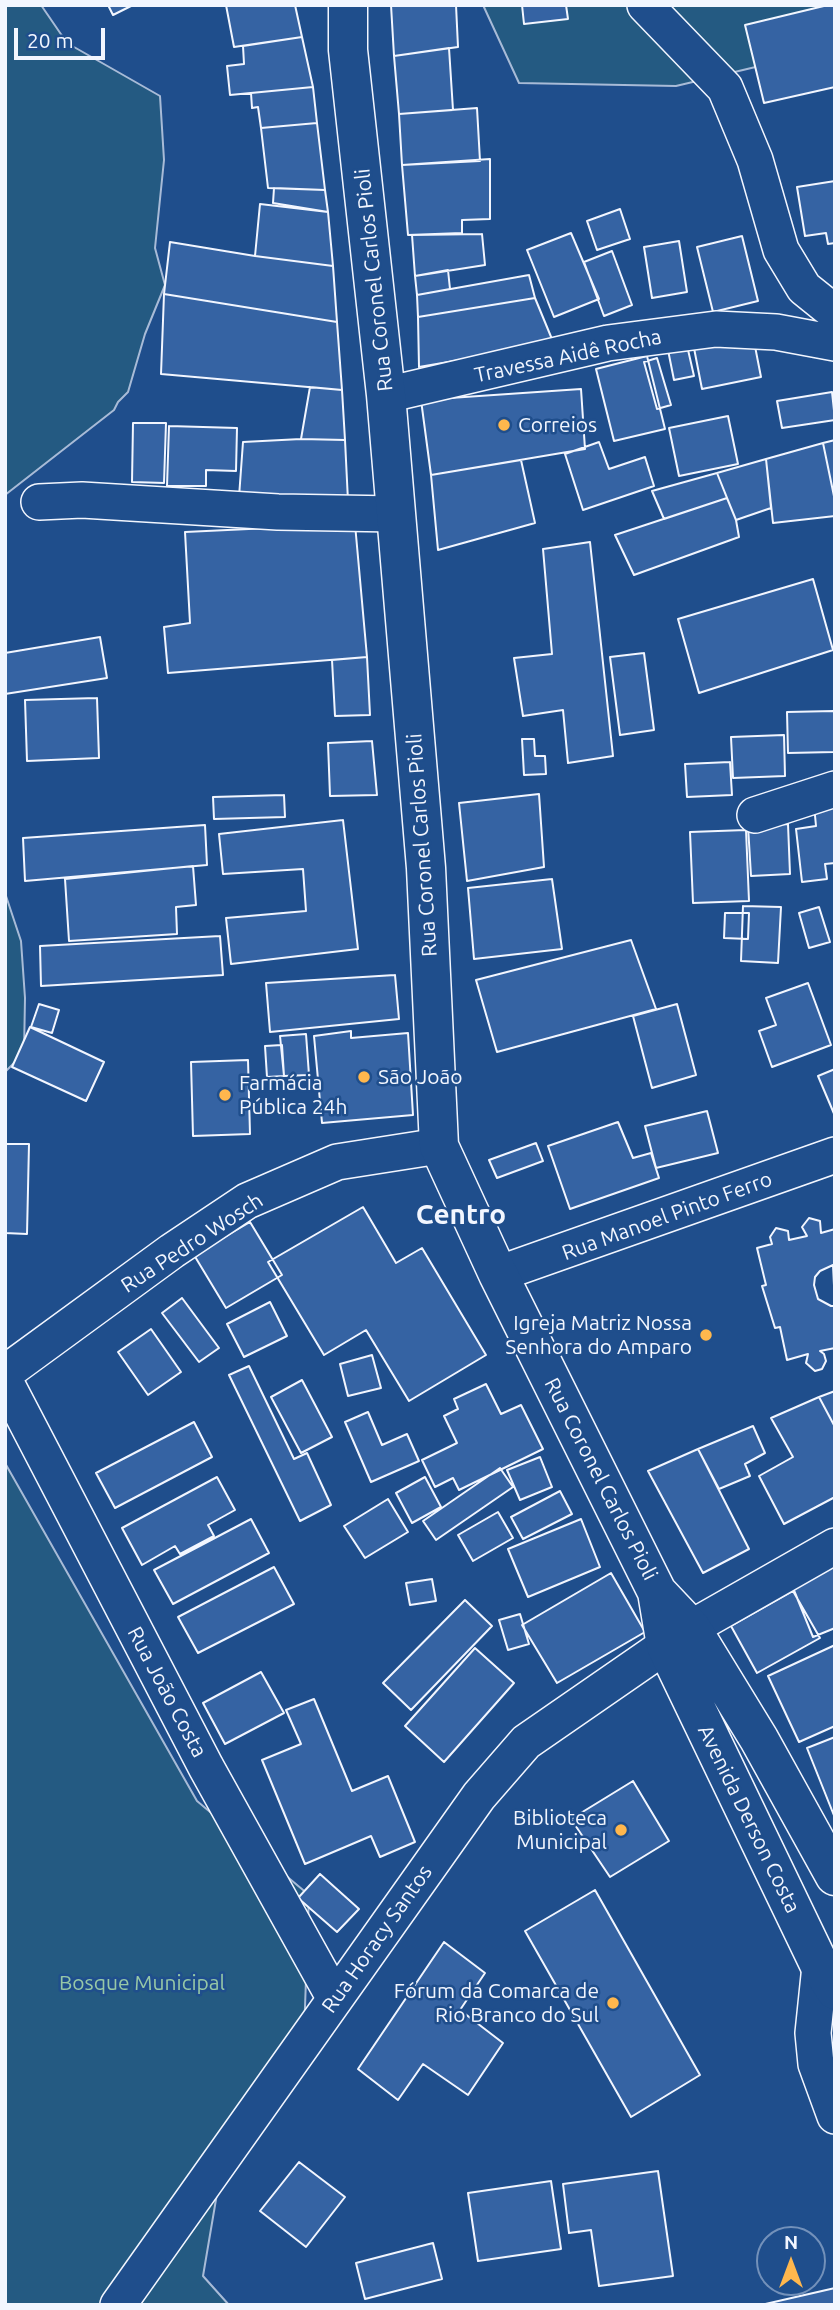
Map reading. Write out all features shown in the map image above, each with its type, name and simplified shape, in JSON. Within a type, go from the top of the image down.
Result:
[{"type":"main road","points":[[330,5],[348,50]]},
{"type":"main road","points":[[348,5],[348,50]]},
{"type":"main road","name":"Rua Coronel Carlos Pioli","points":[[348,50],[386,396],[426,868],[439,1146],[498,1274],[678,1637]]},
{"type":"main road","name":"Avenida Derson Costa","points":[[678,1637],[759,1739],[835,1876]]},
{"type":"main road","name":"Avenida Derson Costa","points":[[678,1637],[827,1978]]},
{"type":"street","points":[[645,5],[725,88],[755,160],[781,250],[804,288],[835,313]]},
{"type":"street","name":"Travessa Aidê Rocha","points":[[386,396],[608,343],[716,329],[776,332],[835,343]]},
{"type":"street","points":[[39,502],[82,499],[278,512],[396,514]]},
{"type":"street","points":[[755,815],[835,789]]},
{"type":"street","name":"Rua Pedro Wosch","points":[[5,1373],[172,1251],[247,1201],[337,1162],[439,1146]]},
{"type":"street","name":"Rua Manoel Pinto Ferro","points":[[498,1274],[835,1155]]},
{"type":"street","name":"Rua João Costa","points":[[5,1381],[206,1767],[335,1999]]},
{"type":"street","name":"Rua Horacy Santos","points":[[118,2305],[479,1796],[526,1742],[678,1637],[835,1546]]},
{"type":"street","points":[[827,1978],[813,2033],[816,2064],[835,2116]]},
{"type":"green space","points":[[5,5],[41,5],[67,43],[160,96],[164,160],[155,248],[165,285],[145,334],[128,392],[114,410],[5,495]]},
{"type":"green space","points":[[483,5],[835,5],[835,48],[676,86],[519,83]]},
{"type":"green space","points":[[5,893],[21,941],[25,998],[24,1053],[5,1072]]},
{"type":"green space","name":"Bosque Municipal","points":[[5,1463],[197,1801],[309,1895],[304,2035],[230,2117],[203,2276],[229,2305],[5,2305]]},
{"type":"building","points":[[108,5],[133,5],[113,15]]},
{"type":"building","points":[[226,5],[295,5],[302,37],[234,47]]},
{"type":"building","points":[[391,5],[456,5],[458,47],[394,56]]},
{"type":"building","points":[[522,5],[566,5],[568,19],[524,24]]},
{"type":"building","points":[[835,5],[835,87],[764,103],[745,25]]},
{"type":"building","points":[[302,37],[313,87],[230,95],[227,66],[244,64],[243,46]]},
{"type":"building","points":[[449,48],[453,110],[399,114],[394,56]]},
{"type":"building","points":[[313,87],[317,123],[261,128],[258,107],[252,108],[251,93]]},
{"type":"building","points":[[477,108],[480,161],[402,165],[399,114]]},
{"type":"building","points":[[317,123],[325,190],[268,188],[261,128]]},
{"type":"building","points":[[490,159],[490,219],[462,220],[462,233],[408,235],[402,165]]},
{"type":"building","points":[[835,181],[835,243],[828,244],[826,233],[805,236],[797,187]]},
{"type":"building","points":[[274,188],[325,190],[328,212],[273,203]]},
{"type":"building","points":[[260,204],[328,212],[333,266],[255,256]]},
{"type":"building","points":[[620,209],[630,239],[597,250],[587,221]]},
{"type":"building","points":[[571,233],[599,299],[554,317],[527,250]]},
{"type":"building","points":[[482,234],[485,265],[415,276],[412,235]]},
{"type":"building","points":[[742,236],[758,301],[713,312],[697,247]]},
{"type":"building","points":[[679,241],[687,292],[652,298],[644,247]]},
{"type":"building","points":[[170,242],[333,266],[337,322],[164,294]]},
{"type":"building","points":[[612,251],[632,305],[604,316],[584,262]]},
{"type":"building","points":[[448,270],[450,289],[417,295],[415,276]]},
{"type":"building","points":[[529,275],[535,298],[418,317],[417,295]]},
{"type":"building","points":[[164,294],[337,322],[342,390],[161,374]]},
{"type":"building","points":[[535,298],[554,344],[419,367],[418,317]]},
{"type":"building","points":[[752,331],[761,377],[702,389],[693,343]]},
{"type":"building","points":[[686,341],[694,376],[674,380],[667,345]]},
{"type":"building","points":[[647,356],[665,429],[614,441],[596,369]]},
{"type":"building","points":[[657,358],[671,405],[657,409],[644,362]]},
{"type":"building","points":[[310,387],[342,390],[345,440],[301,439]]},
{"type":"building","name":"Correios","points":[[581,389],[585,449],[431,475],[421,400]]},
{"type":"building","points":[[832,392],[835,420],[782,428],[777,401]]},
{"type":"building","points":[[728,416],[738,464],[679,476],[669,428]]},
{"type":"building","points":[[133,423],[166,423],[164,483],[132,482]]},
{"type":"building","points":[[169,426],[237,428],[236,471],[206,470],[206,486],[167,486]]},
{"type":"building","points":[[345,440],[348,501],[239,497],[243,442]]},
{"type":"building","points":[[835,440],[835,501],[823,443]]},
{"type":"building","points":[[599,442],[609,469],[645,457],[654,486],[583,510],[565,454]]},
{"type":"building","points":[[823,443],[835,501],[835,516],[773,523],[766,459]]},
{"type":"building","points":[[766,459],[771,508],[736,520],[717,473]]},
{"type":"building","points":[[521,460],[535,523],[438,550],[431,475]]},
{"type":"building","points":[[717,473],[727,498],[664,519],[652,491]]},
{"type":"building","points":[[727,498],[736,520],[739,537],[634,575],[615,535]]},
{"type":"building","points":[[355,524],[367,657],[168,673],[164,627],[190,623],[185,532]]},
{"type":"building","points":[[590,542],[613,756],[568,763],[563,710],[523,716],[514,658],[552,654],[543,549]]},
{"type":"building","points":[[813,579],[833,650],[699,693],[678,619]]},
{"type":"building","points":[[100,637],[107,678],[5,694],[5,653]]},
{"type":"building","points":[[644,653],[654,730],[620,735],[610,657]]},
{"type":"building","points":[[367,657],[370,715],[335,716],[332,660]]},
{"type":"building","points":[[97,698],[99,758],[27,761],[25,700]]},
{"type":"building","points":[[834,711],[834,752],[788,753],[787,712]]},
{"type":"building","points":[[784,735],[785,776],[733,778],[731,737]]},
{"type":"building","points":[[522,739],[534,739],[535,756],[545,756],[546,774],[524,775]]},
{"type":"building","points":[[372,741],[377,795],[330,796],[328,743]]},
{"type":"building","points":[[730,762],[732,795],[687,797],[685,764]]},
{"type":"building","points":[[539,794],[544,867],[467,881],[459,803]]},
{"type":"building","points":[[284,795],[285,817],[214,819],[213,797]]},
{"type":"building","points":[[835,802],[835,863],[825,864],[827,879],[802,882],[796,829],[816,826],[814,805]]},
{"type":"building","points":[[343,820],[358,949],[231,964],[226,918],[306,911],[303,869],[223,874],[219,834]]},
{"type":"building","points":[[788,824],[790,874],[751,876],[748,826]]},
{"type":"building","points":[[205,825],[207,865],[25,881],[23,838]]},
{"type":"building","points":[[746,830],[749,901],[693,903],[690,832]]},
{"type":"building","points":[[193,866],[196,905],[176,907],[177,934],[69,941],[65,879]]},
{"type":"building","points":[[552,879],[562,949],[474,959],[468,888]]},
{"type":"building","points":[[743,906],[781,907],[778,963],[741,961]]},
{"type":"building","points":[[819,907],[830,942],[809,948],[799,913]]},
{"type":"building","points":[[725,913],[749,913],[748,939],[724,938]]},
{"type":"building","points":[[220,936],[223,975],[41,986],[40,946]]},
{"type":"building","points":[[631,940],[656,1009],[497,1052],[476,980]]},
{"type":"building","points":[[395,975],[399,1019],[270,1032],[266,983]]},
{"type":"building","points":[[808,983],[831,1045],[772,1067],[759,1031],[776,1025],[766,998]]},
{"type":"building","points":[[39,1004],[59,1010],[52,1033],[31,1027]]},
{"type":"building","points":[[677,1004],[696,1075],[652,1088],[633,1016]]},
{"type":"building","points":[[30,1027],[104,1062],[86,1101],[12,1067]]},
{"type":"building","name":"São João","points":[[351,1031],[351,1038],[408,1033],[413,1115],[322,1123],[314,1036]]},
{"type":"building","points":[[306,1034],[309,1075],[284,1076],[280,1036]]},
{"type":"building","points":[[282,1045],[284,1076],[267,1077],[265,1046]]},
{"type":"building","points":[[248,1060],[250,1134],[193,1136],[191,1062]]},
{"type":"building","points":[[835,1069],[835,1116],[818,1076]]},
{"type":"building","points":[[707,1111],[718,1153],[656,1168],[645,1126]]},
{"type":"building","points":[[618,1122],[633,1158],[651,1153],[659,1178],[570,1209],[548,1146]]},
{"type":"building","points":[[536,1143],[543,1161],[497,1178],[489,1160]]},
{"type":"building","points":[[5,1144],[29,1144],[27,1234],[5,1233]]},
{"type":"building","points":[[363,1207],[396,1263],[422,1248],[486,1355],[409,1401],[366,1330],[324,1355],[268,1262]]},
{"type":"building","points":[[809,1218],[820,1221],[821,1233],[835,1229],[835,1348],[820,1351],[826,1361],[822,1369],[815,1371],[806,1363],[808,1354],[787,1360],[780,1327],[775,1328],[762,1286],[766,1285],[757,1248],[772,1244],[770,1237],[776,1228],[788,1231],[789,1240],[807,1236],[802,1227]]},
{"type":"building","points":[[250,1222],[282,1275],[226,1308],[194,1255]]},
{"type":"building","points":[[833,1265],[835,1306],[831,1306],[818,1299],[814,1285],[815,1277],[820,1271]]},
{"type":"building","points":[[182,1298],[219,1348],[199,1362],[162,1313]]},
{"type":"building","points":[[270,1302],[287,1336],[244,1357],[227,1324]]},
{"type":"building","points":[[151,1329],[181,1372],[148,1395],[118,1352]]},
{"type":"building","points":[[372,1355],[381,1388],[348,1396],[340,1364]]},
{"type":"building","points":[[249,1366],[294,1459],[307,1453],[331,1505],[300,1521],[229,1375]]},
{"type":"building","points":[[302,1380],[332,1437],[301,1453],[271,1397]]},
{"type":"building","points":[[486,1384],[501,1414],[521,1405],[543,1449],[459,1490],[453,1478],[435,1487],[422,1460],[457,1443],[444,1416],[458,1409],[454,1399]]},
{"type":"building","points":[[835,1391],[835,1427],[819,1397]]},
{"type":"building","points":[[819,1397],[835,1427],[835,1497],[784,1524],[759,1476],[793,1457],[771,1418]]},
{"type":"building","points":[[368,1412],[382,1445],[407,1434],[419,1461],[371,1482],[345,1422]]},
{"type":"building","points":[[194,1422],[212,1457],[115,1508],[96,1473]]},
{"type":"building","points":[[753,1426],[765,1453],[745,1464],[750,1476],[719,1489],[698,1449]]},
{"type":"building","points":[[698,1449],[749,1549],[703,1573],[648,1471]]},
{"type":"building","points":[[540,1457],[552,1487],[520,1500],[507,1470]]},
{"type":"building","points":[[500,1468],[513,1487],[436,1540],[423,1521]]},
{"type":"building","points":[[217,1477],[235,1510],[208,1525],[214,1536],[180,1554],[175,1546],[142,1565],[122,1528]]},
{"type":"building","points":[[425,1477],[441,1507],[412,1523],[396,1493]]},
{"type":"building","points":[[560,1491],[572,1514],[523,1539],[511,1517]]},
{"type":"building","points":[[388,1499],[408,1532],[365,1558],[344,1526]]},
{"type":"building","points":[[498,1512],[513,1538],[473,1561],[458,1535]]},
{"type":"building","points":[[251,1519],[269,1553],[173,1604],[154,1570]]},
{"type":"building","points":[[581,1519],[600,1567],[528,1597],[508,1549]]},
{"type":"building","points":[[835,1565],[835,1628],[813,1637],[791,1583]]},
{"type":"building","points":[[274,1567],[294,1604],[198,1653],[178,1617]]},
{"type":"building","points":[[611,1573],[645,1632],[557,1683],[522,1625]]},
{"type":"building","points":[[432,1579],[436,1601],[410,1605],[406,1583]]},
{"type":"building","points":[[793,1591],[820,1638],[757,1673],[731,1626]]},
{"type":"building","points":[[465,1600],[492,1626],[411,1710],[383,1683]]},
{"type":"building","points":[[520,1614],[529,1644],[508,1650],[499,1620]]},
{"type":"building","points":[[835,1645],[835,1726],[799,1742],[768,1676]]},
{"type":"building","points":[[475,1648],[514,1683],[444,1762],[405,1726]]},
{"type":"building","points":[[261,1672],[284,1713],[225,1744],[203,1703]]},
{"type":"building","points":[[314,1699],[352,1791],[388,1776],[415,1842],[380,1857],[371,1836],[305,1864],[262,1760],[301,1744],[286,1710]]},
{"type":"building","points":[[835,1737],[835,1818],[807,1748]]},
{"type":"building","name":"Biblioteca Municipal","points":[[633,1781],[669,1841],[610,1877],[571,1819]]},
{"type":"building","points":[[320,1874],[359,1909],[337,1932],[298,1898]]},
{"type":"building","name":"Fórum da Comarca de Rio Branco do Sul","points":[[595,1890],[700,2075],[631,2117],[525,1931]]},
{"type":"building","points":[[444,1942],[485,1973],[460,2010],[503,2043],[468,2095],[423,2064],[398,2100],[358,2069]]},
{"type":"building","points":[[299,2162],[345,2197],[306,2247],[260,2211]]},
{"type":"building","points":[[658,2171],[673,2276],[599,2286],[591,2230],[569,2233],[563,2184]]},
{"type":"building","points":[[551,2181],[561,2249],[478,2261],[468,2193]]},
{"type":"building","points":[[433,2243],[442,2279],[365,2299],[356,2263]]},
{"type":"building","points":[[835,2288],[835,2305],[761,2305],[800,2296],[826,2296],[826,2290]]},
{"type":"place","name":"Correios","points":[[504,425]]},
{"type":"place","name":"São João","points":[[364,1077]]},
{"type":"place","name":"Farmácia Pública 24h","points":[[225,1095]]},
{"type":"place","name":"Igreja Matriz Nossa Senhora do Amparo","points":[[706,1335]]},
{"type":"place","name":"Biblioteca Municipal","points":[[621,1830]]},
{"type":"place","name":"Fórum da Comarca de Rio Branco do Sul","points":[[613,2003]]},
{"type":"district","name":"Centro","points":[[461,1215]]}]
